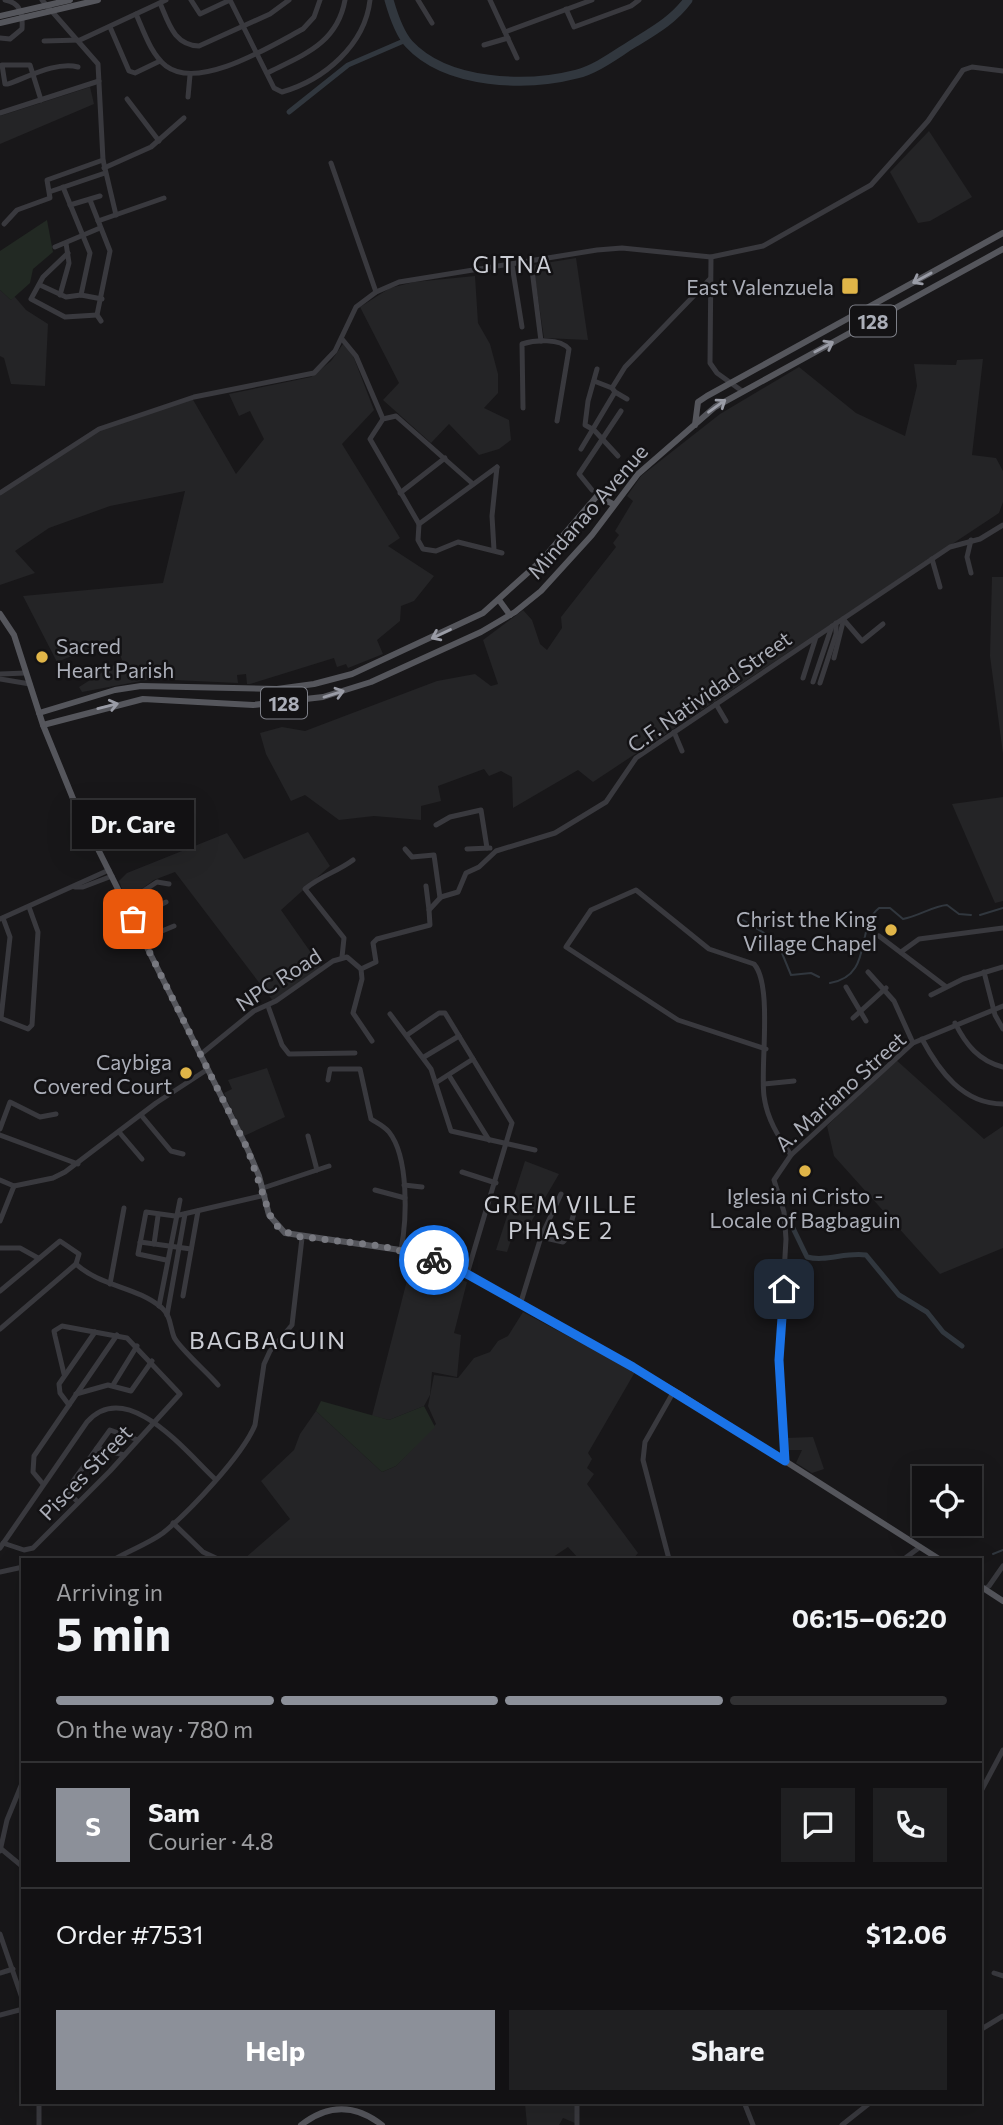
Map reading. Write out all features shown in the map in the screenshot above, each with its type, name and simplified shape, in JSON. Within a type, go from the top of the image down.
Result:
[{"type":"main road","points":[[0,23],[48,5],[70,0]]},
{"type":"main road","points":[[48,5],[98,0]]},
{"type":"main road","points":[[0,16],[22,14]]},
{"type":"main road","name":"128","points":[[695,425],[698,402],[730,382],[1003,233]]},
{"type":"main road","name":"Mindanao Avenue","points":[[43,725],[144,699],[253,705],[323,697],[371,681],[510,615],[570,561],[638,474],[715,407],[1003,249]]},
{"type":"main road","points":[[951,262],[959,274]]},
{"type":"main road","points":[[799,345],[805,357]]},
{"type":"main road","name":"Mindanao Avenue","points":[[39,713],[116,690],[141,686],[277,689],[339,678],[474,619],[542,561],[597,496],[613,504]]},
{"type":"main road","points":[[499,600],[510,615]]},
{"type":"main road","points":[[0,614],[14,635],[43,725],[74,801],[208,1069],[264,1191],[270,1215],[277,1226],[289,1235],[302,1238],[401,1250],[467,1274],[674,1391],[937,1558]]},
{"type":"main road","points":[[218,702],[219,688]]},
{"type":"main road","points":[[47,710],[51,722]]},
{"type":"main road","points":[[982,1590],[1003,1601]]},
{"type":"main road","points":[[301,2125],[318,2113],[333,2109],[363,2114],[382,2125]]},
{"type":"street","points":[[0,38],[10,39],[22,29],[22,14],[17,5],[3,0]]},
{"type":"street","points":[[191,0],[197,11],[204,14],[230,0],[274,88],[282,92],[332,66],[361,32],[370,0]]},
{"type":"street","points":[[44,41],[80,40],[163,2],[178,40],[187,46],[199,46],[286,5],[289,0]]},
{"type":"street","points":[[136,14],[160,61],[169,68],[190,75],[212,72],[303,29],[314,17],[320,0]]},
{"type":"street","points":[[267,73],[325,42],[339,21],[345,0]]},
{"type":"street","points":[[490,0],[517,58]]},
{"type":"street","points":[[484,45],[592,0]]},
{"type":"street","points":[[566,9],[574,26],[639,0]]},
{"type":"street","points":[[420,1],[432,23]]},
{"type":"street","points":[[48,5],[80,40],[97,64],[103,160],[116,215]]},
{"type":"street","points":[[110,27],[128,71],[135,73],[160,61]]},
{"type":"street","points":[[41,100],[33,75],[30,65],[5,64],[1,67],[5,84],[33,75],[64,65],[78,67]]},
{"type":"street","points":[[0,493],[99,429],[194,397],[314,373],[330,358],[356,307],[376,292],[412,279],[622,248],[711,257],[763,246],[861,192],[877,180],[918,134],[963,70],[972,67],[1003,71]]},
{"type":"street","points":[[188,97],[190,75]]},
{"type":"street","points":[[0,113],[99,81]]},
{"type":"street","points":[[127,99],[159,141]]},
{"type":"street","points":[[52,191],[105,170],[159,141],[184,118]]},
{"type":"street","points":[[4,224],[17,210],[50,198],[48,179],[103,160]]},
{"type":"street","points":[[331,163],[376,292]]},
{"type":"street","points":[[63,187],[90,259],[81,295]]},
{"type":"street","points":[[70,205],[100,196]]},
{"type":"street","points":[[98,221],[164,198]]},
{"type":"street","points":[[68,253],[48,271],[31,299],[65,317],[99,318],[110,260],[90,200]]},
{"type":"street","points":[[55,247],[100,229]]},
{"type":"street","points":[[60,295],[69,263],[66,243]]},
{"type":"street","points":[[711,257],[710,363],[742,391]]},
{"type":"street","points":[[531,262],[541,341]]},
{"type":"street","points":[[512,265],[522,327]]},
{"type":"street","points":[[581,449],[594,430],[625,368],[710,279]]},
{"type":"street","points":[[40,285],[66,298],[81,295],[102,299]]},
{"type":"street","points":[[342,339],[356,356],[383,419]]},
{"type":"street","points":[[523,408],[522,345],[541,341],[562,343],[569,349],[557,421]]},
{"type":"street","points":[[597,369],[585,425],[594,430],[618,456]]},
{"type":"street","points":[[594,381],[627,399]]},
{"type":"street","points":[[592,489],[579,474],[621,411]]},
{"type":"street","points":[[473,484],[400,418],[391,415],[383,419],[370,439],[370,444],[419,524],[419,545],[430,552],[453,542],[502,552]]},
{"type":"street","points":[[400,493],[445,458]]},
{"type":"street","points":[[419,524],[497,467],[492,516],[494,550]]},
{"type":"street","name":"C.F. Natividad Street","points":[[429,911],[440,898],[458,892],[466,873],[479,867],[496,851],[555,833],[606,802],[636,758],[957,543],[980,539],[1003,525]]},
{"type":"street","points":[[971,540],[967,557],[971,573]]},
{"type":"street","points":[[932,559],[940,587]]},
{"type":"street","points":[[839,622],[862,641],[883,624]]},
{"type":"street","points":[[834,658],[839,622]]},
{"type":"street","points":[[813,682],[839,622]]},
{"type":"street","points":[[820,683],[839,622]]},
{"type":"street","points":[[803,678],[816,637]]},
{"type":"street","points":[[0,674],[26,673]]},
{"type":"street","points":[[0,679],[30,684]]},
{"type":"street","points":[[716,704],[726,721]]},
{"type":"street","points":[[674,732],[682,751]]},
{"type":"street","points":[[436,825],[450,817],[482,810],[486,848]]},
{"type":"street","points":[[467,849],[486,848],[496,851]]},
{"type":"street","points":[[405,849],[412,857],[434,855],[440,898]]},
{"type":"street","points":[[342,957],[344,938],[305,889],[321,876],[340,869],[353,860]]},
{"type":"street","points":[[29,907],[38,932],[32,1025],[28,1029],[0,1019],[10,937],[1,919],[75,887],[110,873]]},
{"type":"street","points":[[125,903],[157,882],[169,884]]},
{"type":"street","points":[[372,1041],[354,1013],[362,979],[361,969],[376,962],[373,943],[376,940],[429,926],[426,886]]},
{"type":"street","points":[[766,1049],[678,1020],[566,947],[592,910],[636,890],[709,949],[754,964],[759,969],[766,1049],[764,1084],[772,1126],[790,1155]]},
{"type":"street","points":[[133,919],[166,902]]},
{"type":"street","points":[[143,939],[174,926]]},
{"type":"street","points":[[901,953],[919,939],[1003,928]]},
{"type":"street","points":[[878,936],[944,986]]},
{"type":"street","name":"NPC Road","points":[[200,1055],[254,1011],[268,1006],[342,957],[350,958],[361,969]]},
{"type":"street","points":[[931,995],[944,986],[1003,967]]},
{"type":"street","points":[[868,972],[886,988],[913,1043]]},
{"type":"street","points":[[984,972],[994,1009],[1003,1029]]},
{"type":"street","points":[[846,987],[866,1021]]},
{"type":"street","points":[[853,1018],[886,988]]},
{"type":"street","points":[[268,1006],[282,1045],[289,1054],[355,1053]]},
{"type":"street","name":"A. Mariano Street","points":[[785,1461],[779,1360],[786,1239],[784,1212],[774,1180],[790,1155],[913,1043],[955,1023],[1003,1006]]},
{"type":"street","points":[[407,1035],[442,1012],[512,1123],[508,1144],[467,1274]]},
{"type":"street","points":[[390,1014],[424,1058],[437,1082],[451,1131],[535,1150]]},
{"type":"street","points":[[955,1023],[975,1053],[988,1063],[1003,1067]]},
{"type":"street","points":[[424,1058],[459,1036]]},
{"type":"street","points":[[922,1039],[942,1072],[959,1088],[982,1103],[1003,1104]]},
{"type":"street","points":[[437,1082],[450,1077],[473,1059]]},
{"type":"street","points":[[328,1080],[330,1069],[358,1068],[362,1071],[360,1077],[369,1113],[394,1139],[405,1198],[401,1250]]},
{"type":"street","points":[[0,1180],[14,1186],[53,1178],[78,1164],[141,1115],[208,1069]]},
{"type":"street","points":[[450,1077],[489,1140]]},
{"type":"street","points":[[764,1084],[794,1081]]},
{"type":"street","points":[[0,1129],[10,1101],[40,1117],[56,1114]]},
{"type":"street","points":[[141,1115],[171,1151],[183,1154]]},
{"type":"street","points":[[119,1132],[142,1159]]},
{"type":"street","points":[[0,1135],[78,1164]]},
{"type":"street","points":[[308,1136],[317,1170]]},
{"type":"street","points":[[166,1260],[139,1256],[145,1213],[175,1216],[198,1211],[329,1167]]},
{"type":"street","points":[[462,1172],[496,1183]]},
{"type":"street","points":[[404,1185],[422,1187]]},
{"type":"street","points":[[0,1221],[14,1186]]},
{"type":"street","points":[[375,1190],[405,1198]]},
{"type":"street","points":[[520,1305],[541,1237],[561,1194]]},
{"type":"street","points":[[159,1306],[180,1200]]},
{"type":"street","points":[[541,1237],[563,1242],[567,1238],[577,1202]]},
{"type":"street","points":[[110,1284],[124,1208]]},
{"type":"street","points":[[183,1296],[198,1211]]},
{"type":"street","points":[[167,1315],[185,1214]]},
{"type":"street","points":[[154,1244],[158,1216]]},
{"type":"street","points":[[117,1558],[157,1537],[173,1523],[215,1479],[254,1428],[264,1364],[270,1351],[292,1325],[302,1238]]},
{"type":"street","points":[[0,1291],[60,1241],[79,1254],[76,1264],[0,1329]]},
{"type":"street","points":[[141,1242],[191,1249]]},
{"type":"street","points":[[0,1248],[20,1248],[38,1258]]},
{"type":"street","points":[[76,1264],[94,1279],[133,1291],[159,1306],[167,1315],[177,1342],[218,1385]]},
{"type":"street","points":[[64,1374],[54,1331],[62,1326],[117,1335],[137,1346],[152,1361],[131,1391],[113,1385],[76,1394]]},
{"type":"street","points":[[69,1405],[59,1388],[64,1374],[95,1332]]},
{"type":"street","points":[[43,1484],[33,1472],[33,1461],[117,1335]]},
{"type":"street","points":[[113,1385],[137,1346]]},
{"type":"street","name":"Pisces Street","points":[[2,1546],[31,1549],[180,1394],[152,1361]]},
{"type":"street","points":[[669,1558],[642,1460],[650,1431],[674,1391]]},
{"type":"street","points":[[2,1546],[43,1484],[97,1412],[120,1408],[154,1423],[215,1479]]},
{"type":"street","points":[[78,1502],[66,1491],[110,1430],[138,1440]]},
{"type":"street","points":[[97,1448],[124,1455]]},
{"type":"street","points":[[173,1523],[202,1552],[216,1558]]},
{"type":"street","points":[[905,1558],[920,1547]]},
{"type":"street","points":[[982,1588],[1003,1566]]},
{"type":"street","points":[[0,1572],[21,1567]]},
{"type":"street","points":[[982,1789],[1003,1750]]},
{"type":"street","points":[[20,1794],[7,1820],[0,1849],[21,1865]]},
{"type":"street","points":[[0,1817],[7,1820]]},
{"type":"street","points":[[0,1934],[21,1995]]},
{"type":"street","points":[[0,1973],[13,1969]]},
{"type":"street","points":[[994,1973],[1003,1976]]},
{"type":"street","points":[[0,2015],[21,2010]]},
{"type":"street","points":[[982,2029],[1003,2017]]},
{"type":"street","points":[[38,2125],[39,2104]]},
{"type":"street","points":[[577,2104],[577,2125]]},
{"type":"street","points":[[745,2104],[753,2125]]},
{"type":"street","points":[[842,2125],[868,2104]]},
{"type":"shaded area","points":[[90,87],[94,104],[0,144],[0,116]]},
{"type":"shaded area","points":[[929,131],[972,197],[930,221],[918,223],[890,172]]},
{"type":"shaded area","points":[[47,220],[53,252],[33,269],[30,283],[11,300],[0,290],[0,251]]},
{"type":"shaded area","points":[[576,258],[588,340],[544,338],[533,265]]},
{"type":"shaded area","points":[[475,276],[478,323],[490,344],[498,374],[498,393],[484,408],[509,420],[511,440],[499,449],[479,455],[449,424],[431,443],[383,400],[399,383],[360,307],[390,288],[414,282]]},
{"type":"shaded area","points":[[0,290],[11,300],[14,296],[26,310],[48,324],[45,386],[11,384],[4,358],[0,356]]},
{"type":"shaded area","points":[[343,344],[352,353],[374,410],[342,444],[400,538],[388,546],[434,576],[414,601],[401,606],[400,621],[377,640],[383,654],[348,668],[346,664],[337,667],[334,658],[250,684],[247,684],[246,674],[237,675],[238,683],[152,679],[82,692],[79,687],[122,660],[114,639],[57,662],[23,596],[163,583],[185,491],[110,506],[49,528],[15,551],[35,573],[0,585],[0,492],[98,431],[192,398],[236,474],[264,439],[250,411],[239,416],[229,394],[311,377],[331,361]]},
{"type":"shaded area","points":[[983,359],[972,455],[996,458],[1003,471],[1003,502],[999,513],[593,782],[578,770],[513,808],[512,777],[501,771],[489,776],[484,769],[438,786],[441,801],[421,806],[421,820],[374,816],[339,820],[305,795],[291,801],[266,754],[260,733],[282,727],[305,731],[437,681],[475,674],[491,686],[498,684],[483,640],[523,610],[532,620],[540,644],[547,650],[562,628],[561,617],[616,547],[613,543],[619,535],[615,531],[633,501],[627,496],[641,476],[720,414],[799,367],[856,413],[905,436],[917,386],[914,364],[956,365],[957,360]]},
{"type":"shaded area","points":[[992,577],[1003,577],[1003,754],[990,656]]},
{"type":"shaded area","points":[[1003,797],[1003,901],[995,903],[952,804]]},
{"type":"shaded area","points":[[308,832],[330,866],[281,910],[321,967],[273,1001],[175,872],[154,880],[126,900],[119,881],[127,873],[227,833],[244,859]]},
{"type":"shaded area","points":[[895,1059],[984,1139],[1003,1126],[1003,1248],[940,1274],[834,1156],[827,1126]]},
{"type":"shaded area","points":[[267,1068],[285,1117],[244,1136],[224,1093],[232,1089],[228,1080]]},
{"type":"shaded area","points":[[525,1161],[559,1174],[524,1234],[516,1225],[507,1252],[496,1250]]},
{"type":"shaded area","points":[[412,1261],[467,1282],[454,1333],[461,1335],[457,1377],[432,1372],[430,1395],[424,1406],[389,1420],[372,1416]]},
{"type":"shaded area","points":[[523,1312],[635,1372],[588,1453],[592,1459],[587,1468],[594,1474],[587,1484],[638,1553],[634,1558],[578,1558],[568,1547],[552,1558],[245,1558],[290,1519],[261,1481],[294,1450],[300,1434],[316,1411],[382,1472],[396,1466],[436,1424],[428,1406],[434,1375],[458,1378],[474,1358],[490,1352],[498,1341],[508,1336]]},
{"type":"shaded area","points":[[321,1401],[389,1420],[424,1406],[435,1427],[396,1466],[382,1472],[316,1411]]},
{"type":"shaded area","points":[[813,1437],[824,1469],[812,1473],[796,1463],[802,1450],[786,1450],[786,1438]]},
{"type":"shaded area","points":[[525,2104],[575,2105],[575,2123],[563,2118],[559,2125],[527,2125]]},
{"type":"waterway","points":[[389,0],[402,34],[425,58],[466,75],[512,81],[557,78],[592,69],[663,24],[688,0]]},
{"type":"waterway","points":[[289,112],[348,65],[406,40]]},
{"type":"waterway","points":[[830,983],[844,979],[853,971],[859,961],[867,927],[879,908],[890,908],[903,919],[947,905],[959,914],[971,915]]},
{"type":"waterway","points":[[980,915],[1003,908]]},
{"type":"waterway","points":[[743,920],[777,941],[791,975],[811,973],[819,977]]},
{"type":"waterway","points":[[792,1226],[807,1257],[866,1255],[899,1295],[927,1312],[943,1332],[962,1346]]},
{"type":"waterway","points":[[993,1554],[1003,1550]]},
{"type":"way so far","points":[[133,919],[248,1150],[270,1215],[277,1226],[294,1236],[382,1246],[413,1252],[434,1260]]},
{"type":"place","name":"East Valenzuela","points":[[850,286]]},
{"type":"place","name":"Sacred Heart Parish","points":[[42,657]]},
{"type":"place","name":"Dr. Care","points":[[133,919]]},
{"type":"place","name":"Christ the King Village Chapel","points":[[891,930]]},
{"type":"place","name":"Caybiga Covered Court","points":[[186,1073]]},
{"type":"place","name":"Iglesia ni Cristo - Locale of Bagbaguin","points":[[805,1171]]},
{"type":"district","name":"GITNA","points":[[513,264]]},
{"type":"district","name":"GREM VILLE PHASE 2","points":[[561,1217]]},
{"type":"district","name":"BAGBAGUIN","points":[[268,1339]]},
{"type":"route","points":[[434,1260],[467,1274],[633,1367],[785,1461],[779,1360],[784,1289]]}]
